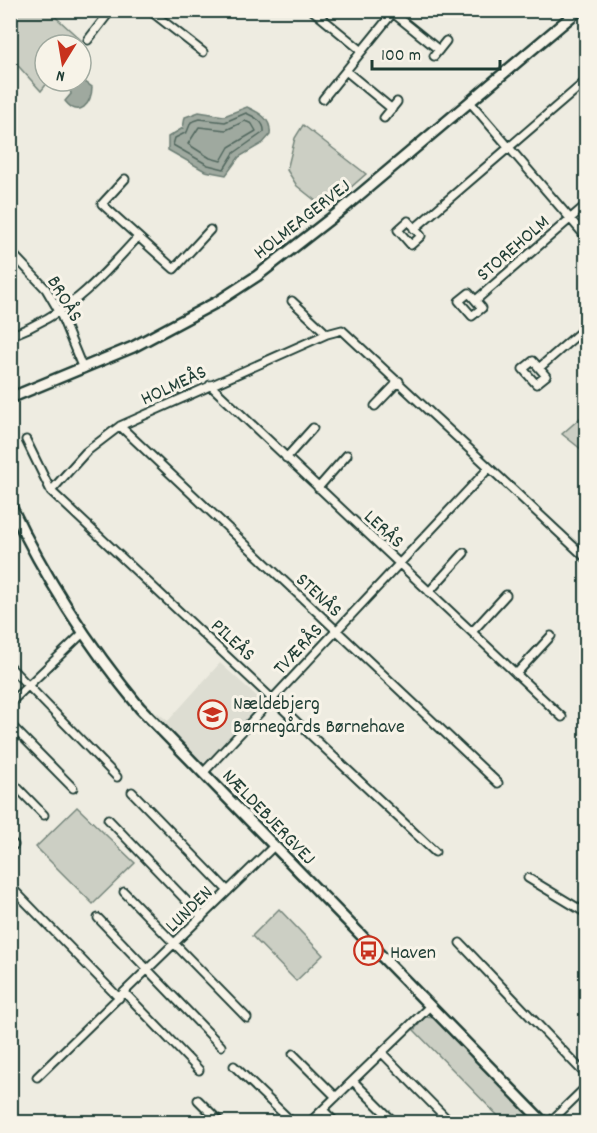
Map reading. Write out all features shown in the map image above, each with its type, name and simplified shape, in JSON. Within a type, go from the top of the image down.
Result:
[{"type":"street","points":[[93,33],[111,10]]},
{"type":"street","points":[[149,10],[203,52]]},
{"type":"street","points":[[312,10],[362,51]]},
{"type":"street","name":"HOLMEAGERVEJ","points":[[10,398],[83,369],[171,328],[257,276],[339,212],[579,10]]},
{"type":"street","points":[[323,99],[394,12],[439,50]]},
{"type":"street","points":[[434,56],[446,41]]},
{"type":"street","points":[[346,71],[394,105],[384,118]]},
{"type":"street","points":[[414,229],[586,81]]},
{"type":"street","name":"STOREHOLM","points":[[470,102],[586,237]]},
{"type":"street","points":[[125,179],[102,204],[174,269],[210,230]]},
{"type":"street","name":"STOREHOLM","points":[[476,300],[586,205]]},
{"type":"street","points":[[10,336],[60,313],[90,289],[138,237]]},
{"type":"street","name":"BROÅS","points":[[10,251],[46,289],[60,313],[83,369]]},
{"type":"street","points":[[292,301],[327,333],[337,330],[347,333],[586,558]]},
{"type":"street","points":[[539,368],[586,327]]},
{"type":"street","name":"HOLMEÅS","points":[[51,491],[86,452],[120,426],[327,333]]},
{"type":"street","points":[[375,406],[399,381]]},
{"type":"street","name":"LERÅS","points":[[210,385],[562,717]]},
{"type":"street","name":"STENÅS","points":[[120,426],[498,783]]},
{"type":"street","points":[[286,458],[313,429]]},
{"type":"street","name":"PILEÅS","points":[[26,440],[51,491],[435,852]]},
{"type":"street","points":[[318,488],[347,455]]},
{"type":"street","name":"TVÆRÅS","points":[[203,773],[489,468]]},
{"type":"street","name":"NÆLDEBJERGVEJ","points":[[10,504],[53,586],[83,633],[140,708],[543,1122]]},
{"type":"street","points":[[429,592],[464,554]]},
{"type":"street","points":[[472,632],[506,595]]},
{"type":"street","points":[[10,703],[83,633]]},
{"type":"street","points":[[516,674],[551,636]]},
{"type":"street","points":[[10,667],[117,777]]},
{"type":"street","points":[[10,724],[73,789]]},
{"type":"street","points":[[10,780],[44,815]]},
{"type":"street","points":[[132,792],[228,891]]},
{"type":"street","points":[[108,819],[202,917]]},
{"type":"street","name":"LUNDEN","points":[[37,1077],[274,846]]},
{"type":"street","points":[[528,878],[586,913]]},
{"type":"street","points":[[10,886],[199,1070]]},
{"type":"street","points":[[124,892],[247,1018]]},
{"type":"street","points":[[98,918],[221,1046]]},
{"type":"street","points":[[460,943],[586,1075]]},
{"type":"street","points":[[310,1122],[430,1006]]},
{"type":"street","points":[[382,1053],[450,1122]]},
{"type":"street","points":[[293,1054],[336,1097]]},
{"type":"street","points":[[234,1066],[291,1122]]},
{"type":"street","points":[[353,1081],[394,1122]]},
{"type":"street","points":[[550,1122],[586,1087]]},
{"type":"street","points":[[198,1100],[220,1122]]},
{"type":"street","points":[[323,1110],[335,1122]]},
{"type":"shaded area","points":[[11,10],[49,11],[73,33],[33,33],[33,82],[11,58]]},
{"type":"shaded area","points":[[303,125],[366,174],[326,209],[297,186],[287,170],[295,138]]},
{"type":"shaded area","points":[[586,413],[586,453],[562,434]]},
{"type":"shaded area","name":"Nældebjerg Børnegårds Børnehave","points":[[220,663],[262,701],[208,761],[200,763],[155,715],[158,713],[168,721]]},
{"type":"shaded area","points":[[77,807],[135,863],[93,904],[36,847]]},
{"type":"shaded area","points":[[279,909],[323,955],[296,981],[252,936]]},
{"type":"shaded area","points":[[425,1017],[434,1018],[536,1122],[504,1122],[414,1030]]},
{"type":"water","points":[[91,93],[87,104],[80,109],[75,109],[65,101],[71,94]]},
{"type":"water","points":[[247,107],[261,114],[267,121],[270,135],[263,143],[239,157],[226,175],[205,171],[168,150],[168,137],[183,128],[185,117],[199,112],[224,116]]},
{"type":"place","name":"Nældebjerg Børnegårds Børnehave","points":[[212,714]]},
{"type":"place","name":"Haven","points":[[369,951]]}]
